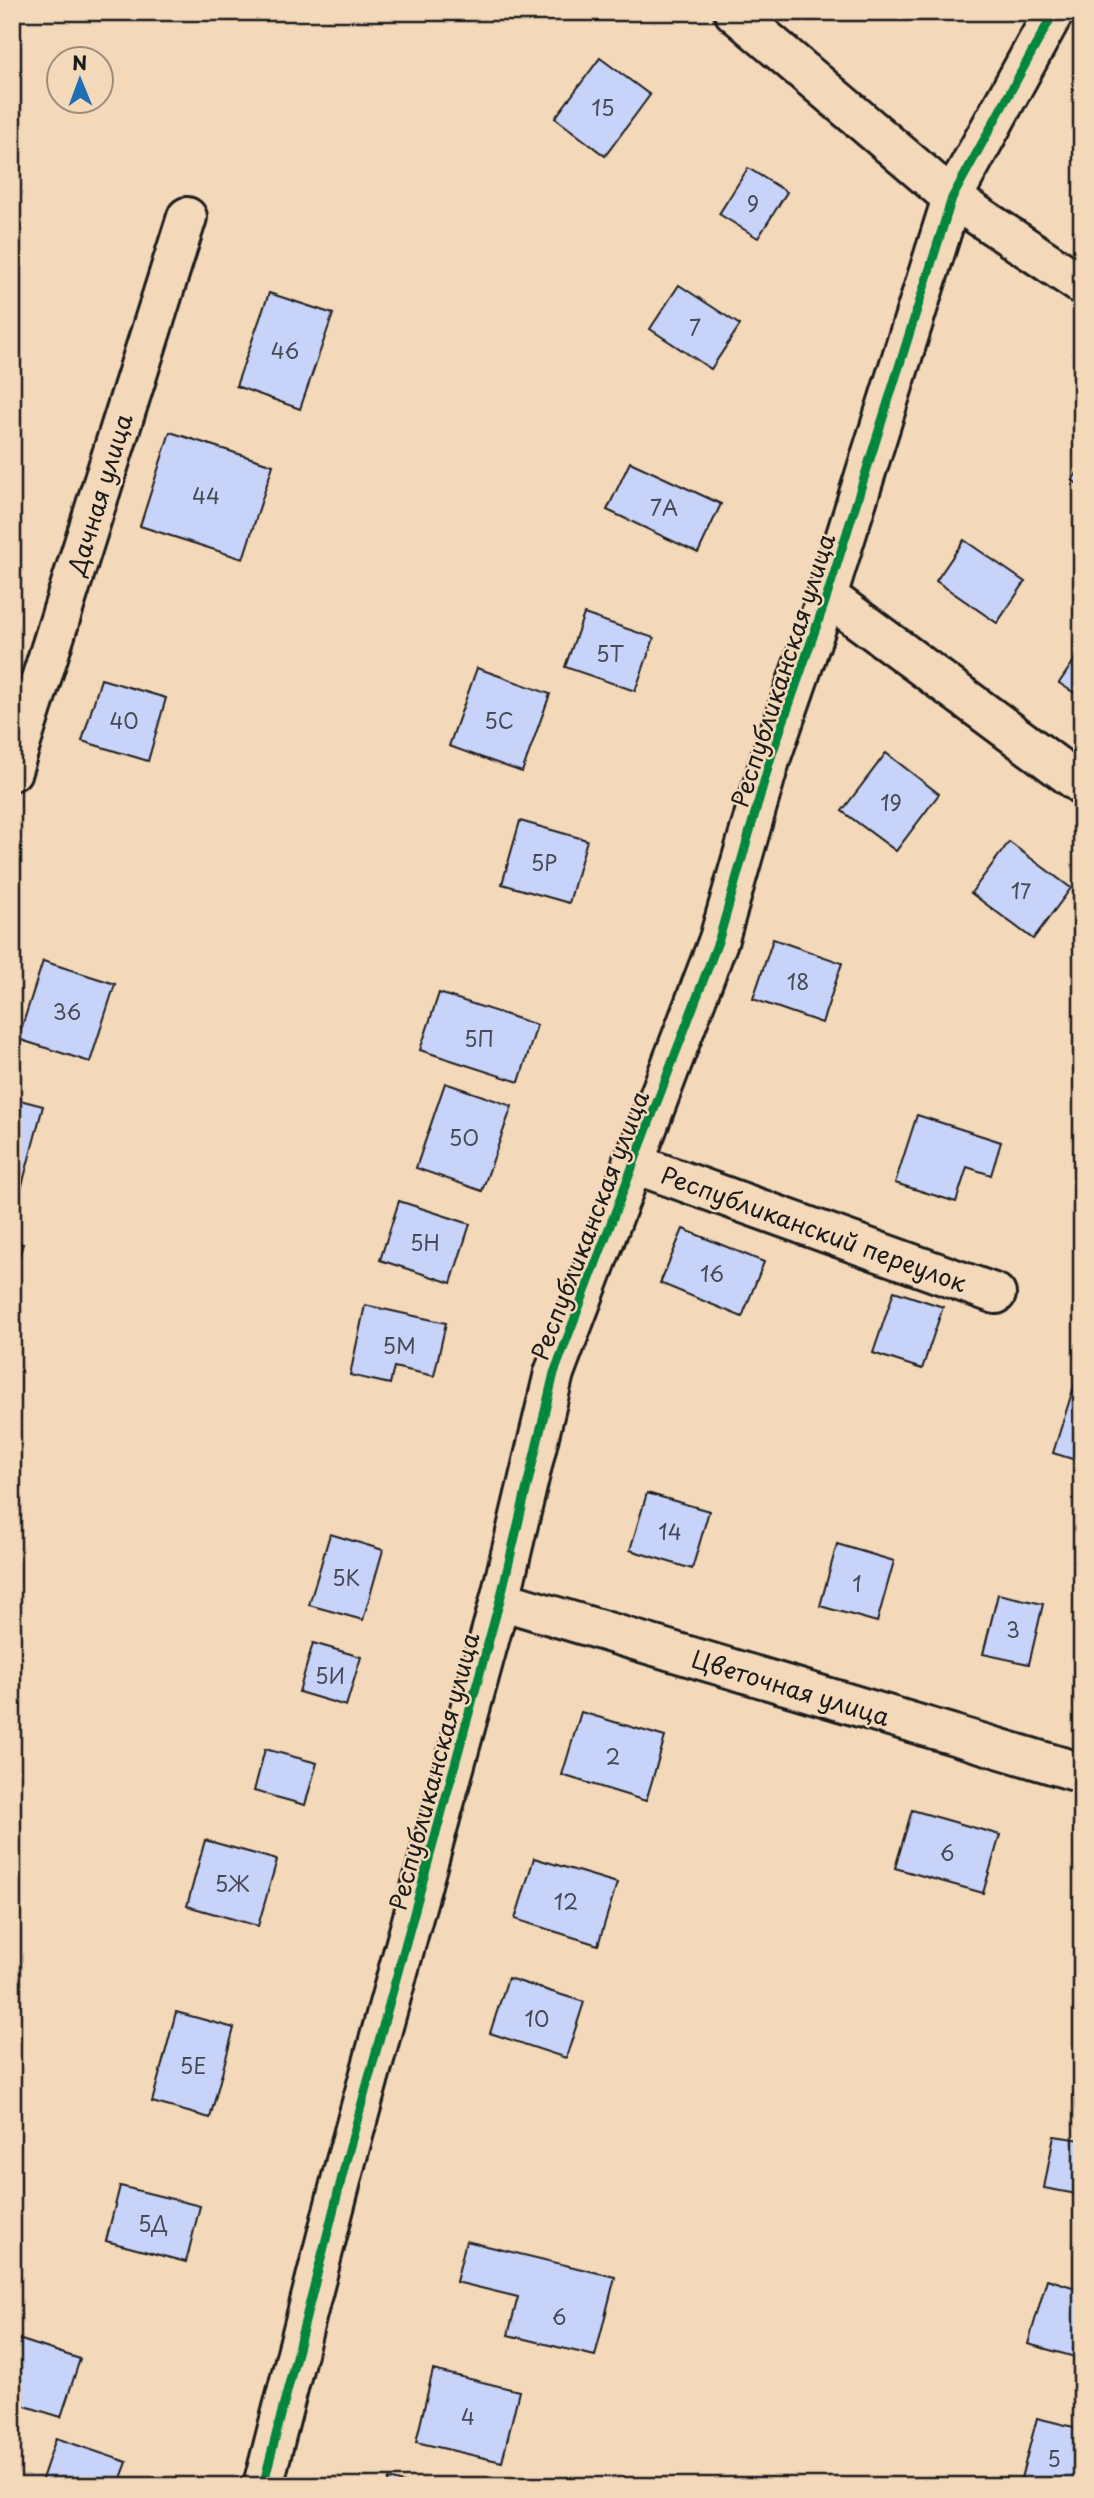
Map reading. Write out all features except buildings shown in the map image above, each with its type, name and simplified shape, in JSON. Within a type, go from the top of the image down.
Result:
[{"type":"street","points":[[734,12],[952,198],[1082,285]]},
{"type":"street","name":"Республиканская улица","points":[[263,2486],[346,2161],[500,1600],[554,1373],[719,939],[771,757],[827,596],[952,198],[1054,12]]},
{"type":"street","name":"Дачная улица","points":[[12,771],[187,217]]},
{"type":"street","points":[[827,596],[1082,785]]},
{"type":"street","name":"Республиканский переулок","points":[[632,1163],[996,1294]]},
{"type":"street","name":"Цветочная улица","points":[[500,1600],[1082,1773]]},
{"type":"cycle path","points":[[263,2486],[346,2161],[500,1600],[554,1373],[719,939],[771,757],[827,596],[952,198],[1054,12]]}]
